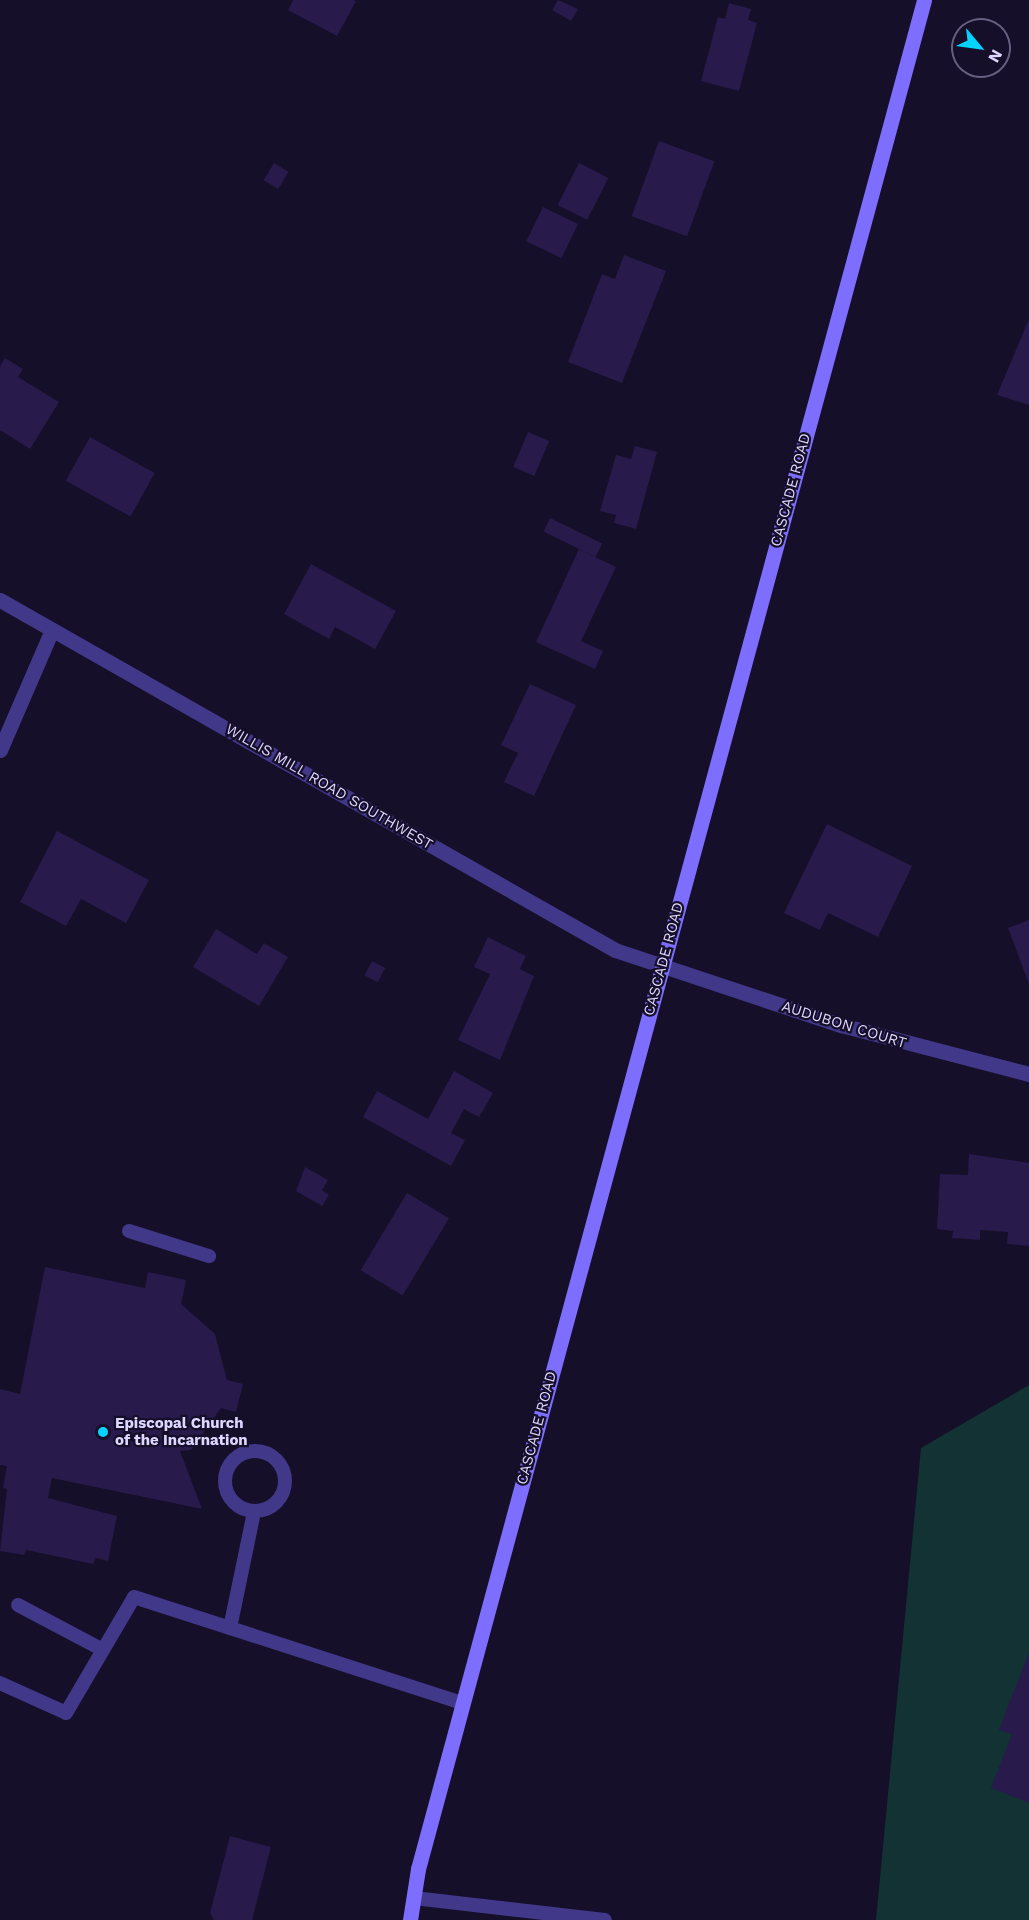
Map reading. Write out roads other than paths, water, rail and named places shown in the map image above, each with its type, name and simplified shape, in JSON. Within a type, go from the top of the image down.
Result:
[{"type":"main road","name":"CASCADE ROAD","points":[[410,1920],[463,1703],[923,0]]},
{"type":"street","name":"WILLIS MILL ROAD SOUTHWEST","points":[[0,600],[615,950],[662,966]]},
{"type":"street","points":[[0,750],[52,630]]},
{"type":"street","name":"AUDUBON COURT","points":[[662,966],[841,1025],[1029,1074]]},
{"type":"lane","points":[[129,1231],[209,1256]]},
{"type":"lane","points":[[256,1450],[277,1460],[285,1482],[275,1503],[254,1512],[232,1502],[224,1480],[234,1459],[256,1450]]},
{"type":"lane","points":[[230,1628],[254,1512]]},
{"type":"lane","points":[[0,1683],[66,1713],[134,1597],[463,1703]]},
{"type":"lane","points":[[18,1605],[103,1650]]},
{"type":"lane","points":[[414,1898],[605,1920]]},
{"type":"place","name":"Episcopal Church of the Incarnation","points":[[103,1432]]}]
